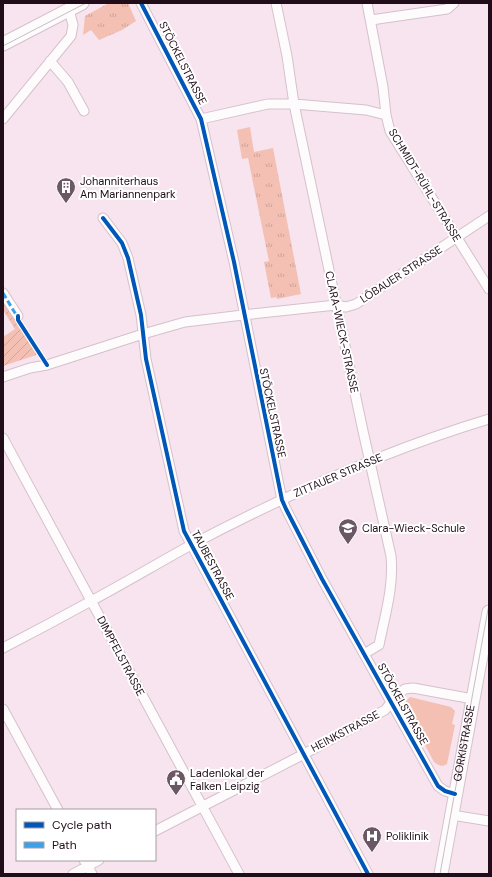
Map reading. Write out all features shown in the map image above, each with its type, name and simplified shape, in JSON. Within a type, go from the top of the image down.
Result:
[{"type":"main road","points":[[3,44],[82,3]]},
{"type":"main road","name":"GORKISTRASSE","points":[[441,874],[473,699],[486,644],[489,612]]},
{"type":"street","name":"STÖCKELSTRASSE","points":[[141,3],[201,119],[227,233],[282,500],[302,542],[438,786],[445,791],[455,794]]},
{"type":"street","name":"CLARA-WIECK-STRASSE","points":[[276,3],[287,56],[294,104],[391,556],[391,588],[379,645],[364,654]]},
{"type":"street","name":"SCHMIDT-RÜHL-STRASSE","points":[[367,3],[383,87],[388,126],[392,136],[489,289]]},
{"type":"street","points":[[371,20],[447,9],[454,3]]},
{"type":"street","points":[[3,118],[71,36],[73,25],[69,10]]},
{"type":"street","points":[[50,61],[68,82],[84,111]]},
{"type":"street","points":[[201,119],[268,104],[294,104],[366,110],[386,115]]},
{"type":"street","name":"LÖBAUER STRASSE","points":[[3,377],[185,322],[243,314],[336,305],[346,307],[356,304],[489,216]]},
{"type":"street","name":"TAUBESTRASSE","points":[[102,218],[122,243],[128,258],[141,315],[146,359],[182,524],[191,545],[368,874]]},
{"type":"street","points":[[3,293],[18,316]]},
{"type":"street","name":"ZITTAUER STRASSE","points":[[3,648],[92,601],[191,545],[282,500],[370,461],[427,439],[489,419]]},
{"type":"street","name":"DIMPFELSTRASSE","points":[[3,438],[239,874]]},
{"type":"street","name":"HEINKSTRASSE","points":[[156,829],[304,754],[385,710],[398,694],[405,689],[413,688],[473,699]]},
{"type":"street","points":[[3,709],[57,809]]},
{"type":"street","points":[[452,815],[489,821]]},
{"type":"street","points":[[73,874],[97,861]]},
{"type":"green space","points":[[109,3],[128,3],[136,21],[122,30],[99,40],[91,30],[83,35],[85,16]]},
{"type":"green space","points":[[250,127],[254,152],[273,148],[301,294],[277,299],[276,297],[271,298],[264,262],[269,261],[248,158],[242,159],[237,130]]},
{"type":"green space","points":[[3,298],[39,354],[3,366],[3,337],[15,329],[3,310]]},
{"type":"green space","points":[[410,697],[451,707],[455,711],[452,724],[455,725],[447,764],[444,766],[440,766],[434,762],[404,706]]},
{"type":"tram line","points":[[3,46],[86,3]]},
{"type":"tram line","points":[[440,874],[489,604]]},
{"type":"marked path","points":[[3,293],[18,318]]},
{"type":"cycle path","points":[[141,3],[201,119],[234,262],[282,500],[322,579],[438,786],[445,791],[455,794]]},
{"type":"cycle path","points":[[103,218],[122,243],[128,258],[141,315],[146,359],[184,531],[368,874]]},
{"type":"cycle path","points":[[18,316],[18,320],[47,365]]},
{"type":"place","name":"Johanniterhaus Am Mariannenpark","points":[[66,204]]},
{"type":"place","name":"Clara-Wieck-Schule","points":[[348,545]]},
{"type":"place","name":"Ladenlokal der Falken Leipzig","points":[[176,796]]},
{"type":"place","name":"Poliklinik","points":[[372,853]]}]
